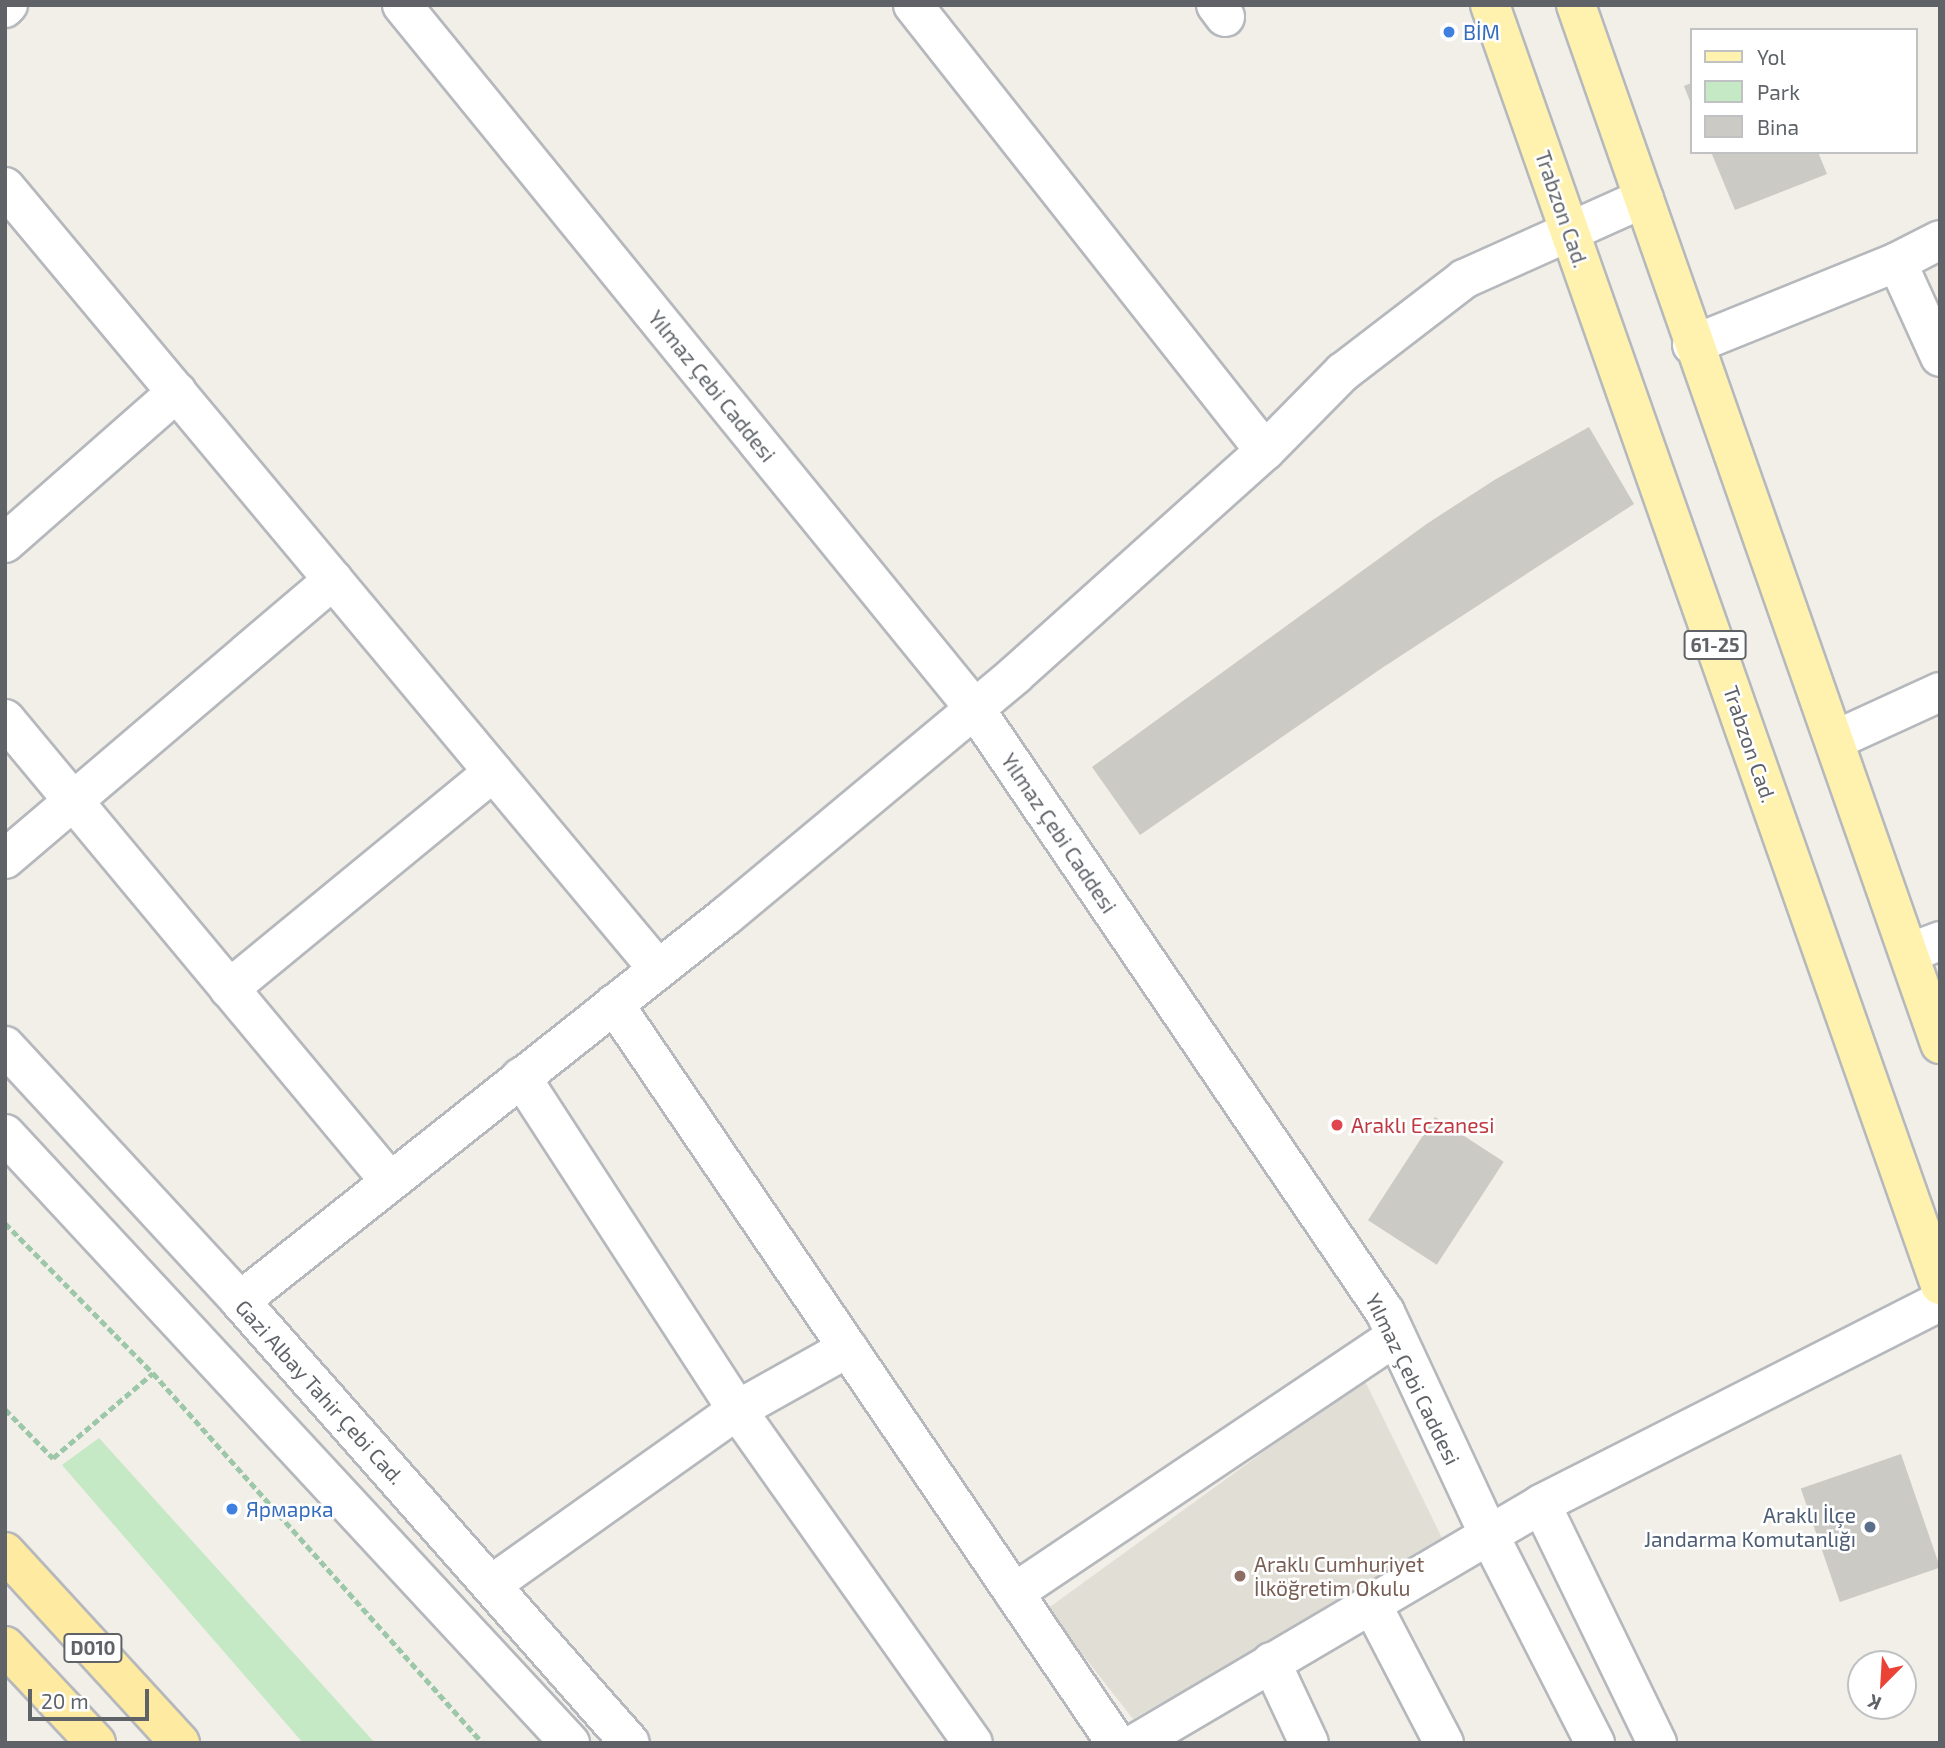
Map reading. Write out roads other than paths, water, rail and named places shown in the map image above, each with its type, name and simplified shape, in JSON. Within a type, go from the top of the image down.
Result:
[{"type":"highway","name":"D010","points":[[5,1552],[180,1743]]},
{"type":"highway","name":"D010","points":[[5,1646],[96,1743]]},
{"type":"main road","name":"Trabzon Cad.","points":[[1490,5],[1940,1285]]},
{"type":"main road","points":[[1576,5],[1692,345],[1835,740],[1924,947],[1940,1044]]},
{"type":"street","points":[[913,5],[1265,451]]},
{"type":"street","name":"Yılmaz Çebi Caddesi","points":[[416,10],[975,709],[1385,1312],[1488,1533],[1595,1743]]},
{"type":"street","points":[[240,1301],[658,969],[975,709],[1265,451],[1343,372],[1464,279],[1644,198]]},
{"type":"street","points":[[13,210],[177,392],[658,969]]},
{"type":"street","points":[[1692,345],[1897,262],[1940,240]]},
{"type":"street","points":[[1897,262],[1940,357]]},
{"type":"street","points":[[5,543],[177,392]]},
{"type":"street","points":[[5,859],[333,580]]},
{"type":"street","points":[[1835,740],[1940,692]]},
{"type":"street","points":[[5,719],[390,1180]]},
{"type":"street","points":[[229,989],[493,772]]},
{"type":"street","points":[[614,1004],[1116,1743]]},
{"type":"street","name":"Gazi Albay Tahir Çebi Cad.","points":[[5,1046],[240,1301],[630,1743]]},
{"type":"street","points":[[521,1077],[737,1410],[973,1743]]},
{"type":"street","points":[[5,1134],[570,1743]]},
{"type":"street","points":[[1136,1743],[1488,1533],[1940,1302]]},
{"type":"street","points":[[1014,1593],[1396,1336]]},
{"type":"street","points":[[491,1585],[737,1410],[848,1348]]},
{"type":"street","points":[[1541,1504],[1657,1743]]},
{"type":"street","points":[[1371,1603],[1444,1743]]},
{"type":"street","points":[[1271,1662],[1309,1743]]},
{"type":"place","name":"BİM","points":[[1449,32]]},
{"type":"place","name":"Araklı Eczanesi","points":[[1337,1125]]},
{"type":"place","name":"Ярмарка","points":[[232,1509]]},
{"type":"place","name":"Araklı İlçe Jandarma Komutanlığı","points":[[1870,1527]]},
{"type":"place","name":"Araklı Cumhuriyet İlköğretim Okulu","points":[[1240,1576]]}]
